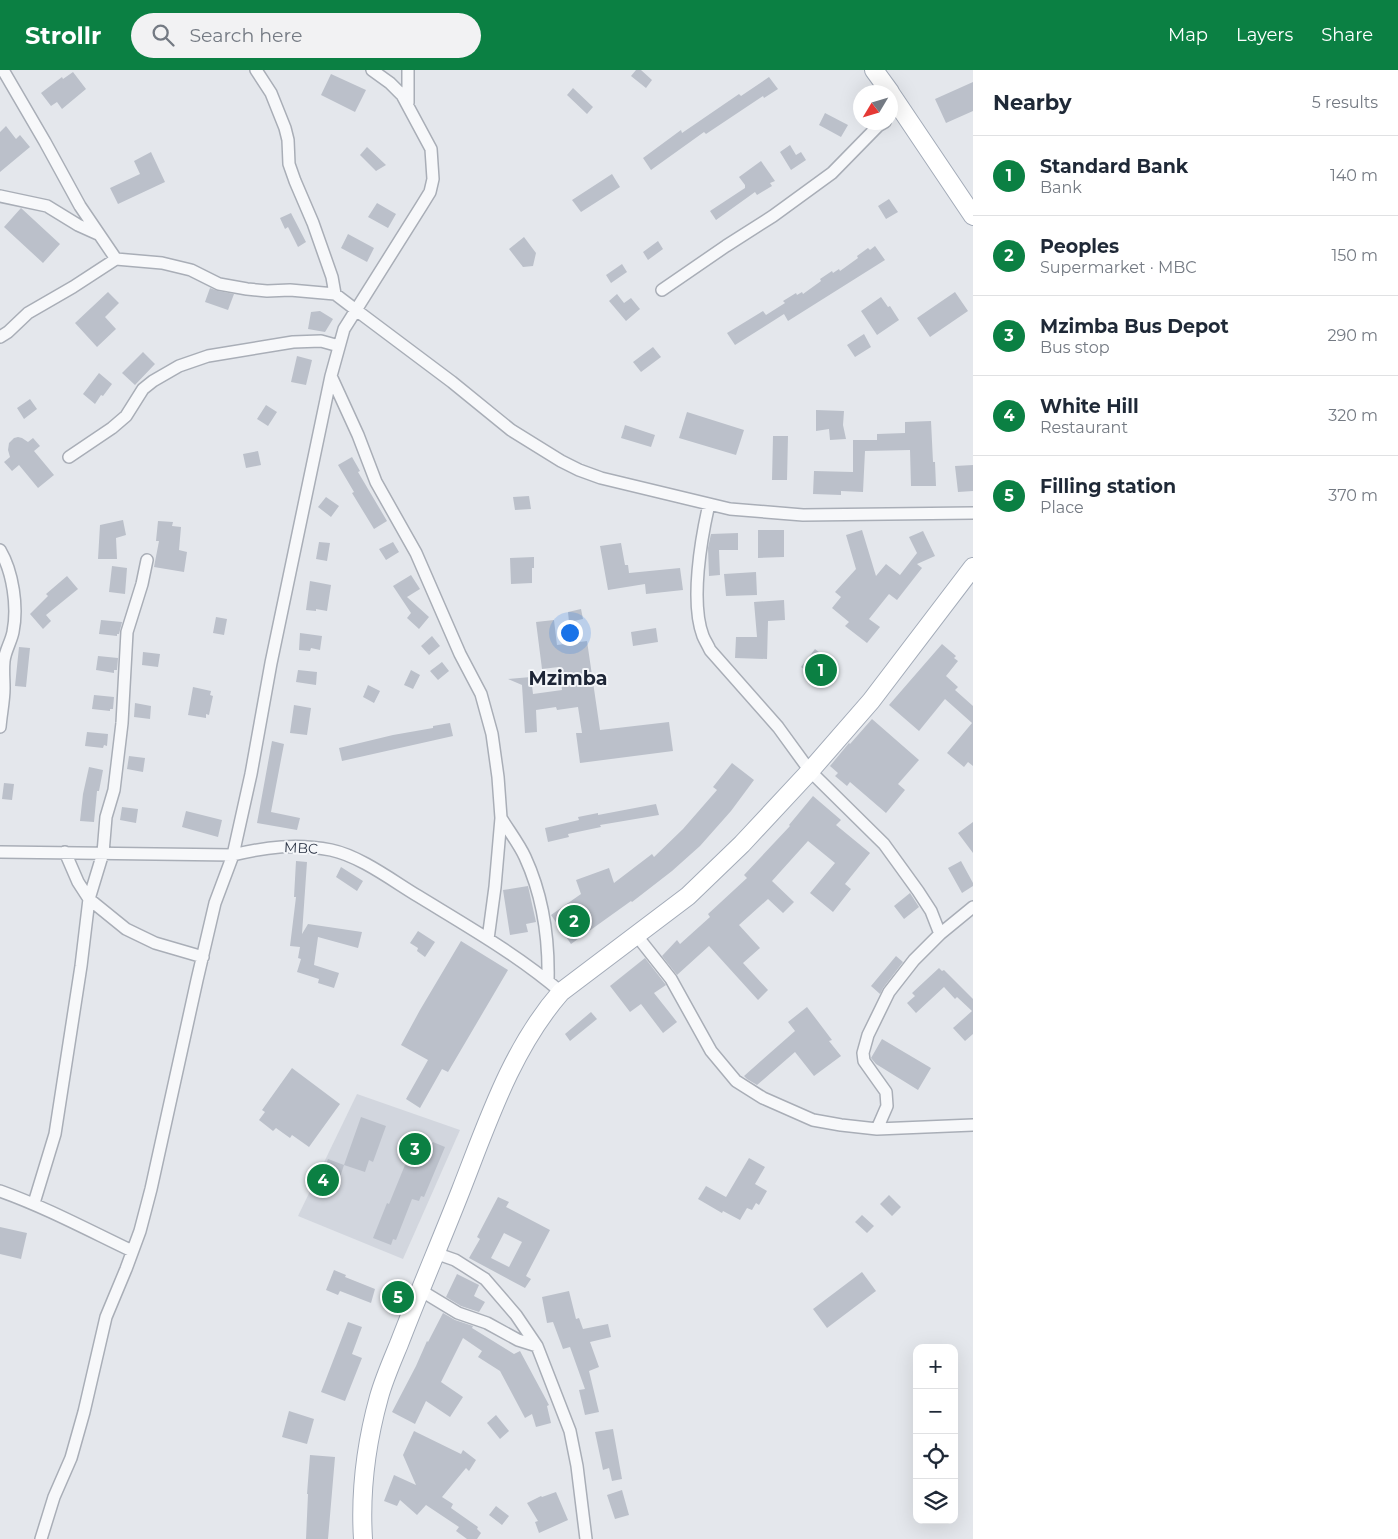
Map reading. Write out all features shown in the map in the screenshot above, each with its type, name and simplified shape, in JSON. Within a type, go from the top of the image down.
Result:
[{"type":"main road","points":[[874,70],[884,85]]},
{"type":"main road","points":[[898,118],[973,216]]},
{"type":"main road","points":[[363,1539],[362,1488],[367,1452],[379,1396],[477,1147],[514,1064],[528,1036],[547,1008],[555,987],[637,936],[688,896],[742,844],[810,771],[870,702],[973,567]]},
{"type":"street","points":[[3,70],[80,206],[116,259]]},
{"type":"street","points":[[256,70],[271,94],[285,128],[288,140],[289,164],[313,223],[332,277],[335,294]]},
{"type":"street","points":[[41,1539],[54,1497],[71,1458],[84,1412],[106,1316],[140,1231],[151,1189],[188,1016],[216,902],[233,855],[251,774],[270,663],[338,346],[344,329],[430,192],[433,179],[431,150],[423,132],[402,95],[390,83],[372,70]]},
{"type":"street","points":[[408,70],[408,107]]},
{"type":"street","points":[[662,290],[773,216],[832,173],[874,130]]},
{"type":"street","points":[[0,196],[47,206],[78,225],[98,234]]},
{"type":"street","points":[[0,337],[28,313],[116,259],[162,263],[191,270],[219,284],[247,289],[335,294],[452,382],[511,430],[560,461],[601,478],[730,509],[803,515],[973,513]]},
{"type":"street","points":[[69,457],[112,428],[126,416],[143,389],[179,366],[208,356],[293,342],[321,341],[338,346]]},
{"type":"street","points":[[332,376],[376,482],[416,553],[460,654],[480,694],[492,734],[501,818],[488,939]]},
{"type":"street","points":[[709,504],[697,586],[699,622],[710,650],[778,726],[810,771],[884,844],[931,911],[940,934]]},
{"type":"street","points":[[0,550],[14,604],[13,634],[4,658],[4,689],[0,727]]},
{"type":"street","points":[[34,1203],[55,1134],[81,966],[89,900],[103,852],[106,817],[114,790],[122,723],[128,632],[147,560]]},
{"type":"street","points":[[501,818],[524,856],[538,890],[548,956],[555,987]]},
{"type":"street","name":"MBC","points":[[0,852],[233,855],[266,848],[297,846],[332,850],[365,864],[488,939],[555,987]]},
{"type":"street","points":[[65,852],[78,882],[89,900],[126,928],[155,943],[203,956]]},
{"type":"street","points":[[877,1129],[887,1106],[886,1092],[864,1061],[863,1053],[868,1035],[889,992],[914,960],[940,934],[973,907]]},
{"type":"street","points":[[637,936],[671,979],[711,1051],[736,1081],[763,1098],[813,1120],[877,1129],[973,1125]]},
{"type":"street","points":[[0,1191],[34,1203],[69,1222],[132,1251]]},
{"type":"street","points":[[435,1253],[455,1260],[485,1279],[516,1316],[537,1346],[570,1431],[577,1466],[586,1539]]},
{"type":"street","points":[[420,1290],[458,1312],[487,1323],[518,1340],[537,1346]]},
{"type":"shaded area","points":[[357,1094],[460,1130],[403,1259],[298,1216]]},
{"type":"building","points":[[636,70],[641,70],[652,80],[646,88],[631,76]]},
{"type":"building","points":[[73,72],[86,89],[62,109],[57,102],[51,106],[41,93],[62,77],[63,79]]},
{"type":"building","points":[[331,74],[366,90],[355,112],[321,95]]},
{"type":"building","points":[[769,77],[778,89],[764,98],[763,96],[706,134],[704,132],[651,170],[643,158],[681,130],[682,133],[739,94],[741,96]]},
{"type":"building","points":[[973,82],[973,111],[946,123],[935,99]]},
{"type":"building","points":[[573,88],[593,107],[587,114],[567,95]]},
{"type":"building","points":[[825,113],[848,125],[841,137],[819,125]]},
{"type":"building","points":[[6,126],[16,139],[20,135],[30,147],[0,172],[0,132]]},
{"type":"building","points":[[790,145],[796,155],[801,152],[806,160],[791,170],[780,152]]},
{"type":"building","points":[[367,147],[386,165],[376,171],[360,155]]},
{"type":"building","points":[[151,152],[165,182],[118,204],[110,188],[140,174],[134,161]]},
{"type":"building","points":[[761,161],[775,181],[770,183],[772,186],[757,195],[755,192],[716,220],[710,211],[745,188],[739,177]]},
{"type":"building","points":[[612,174],[620,187],[581,212],[572,200]]},
{"type":"building","points":[[889,199],[898,212],[886,219],[878,206]]},
{"type":"building","points":[[377,203],[396,214],[388,228],[368,217]]},
{"type":"building","points":[[21,208],[60,244],[43,263],[4,227]]},
{"type":"building","points":[[291,213],[306,242],[298,247],[288,227],[285,229],[280,218]]},
{"type":"building","points":[[348,234],[374,248],[367,262],[341,248]]},
{"type":"building","points":[[524,237],[536,253],[533,266],[523,267],[509,249]]},
{"type":"building","points":[[658,241],[663,249],[648,260],[643,252]]},
{"type":"building","points":[[875,246],[885,260],[788,321],[784,314],[735,345],[727,333],[763,311],[766,315],[785,303],[783,301],[796,293],[797,295],[802,292],[803,294],[832,271],[833,273],[839,269],[840,271],[868,248],[870,250]]},
{"type":"building","points":[[622,264],[627,272],[611,283],[606,275]]},
{"type":"building","points":[[210,288],[234,294],[228,310],[205,302]]},
{"type":"building","points":[[108,292],[119,303],[105,317],[116,329],[97,347],[75,323]]},
{"type":"building","points":[[955,292],[968,311],[930,337],[917,318]]},
{"type":"building","points":[[617,294],[624,303],[631,298],[640,309],[626,321],[609,301]]},
{"type":"building","points":[[881,297],[888,307],[890,306],[899,320],[877,335],[861,311]]},
{"type":"building","points":[[320,311],[333,319],[325,332],[308,329],[311,312]]},
{"type":"building","points":[[864,334],[871,347],[855,357],[847,345]]},
{"type":"building","points":[[653,347],[661,357],[641,372],[633,362]]},
{"type":"building","points":[[143,352],[155,364],[135,385],[122,373]]},
{"type":"building","points":[[297,356],[312,360],[306,385],[291,382]]},
{"type":"building","points":[[99,373],[112,384],[95,404],[83,394]]},
{"type":"building","points":[[30,399],[37,409],[24,419],[17,408]]},
{"type":"building","points":[[266,405],[277,412],[268,426],[257,419]]},
{"type":"building","points":[[816,410],[844,411],[843,425],[846,439],[830,440],[829,429],[816,431]]},
{"type":"building","points":[[687,412],[744,430],[736,455],[679,438]]},
{"type":"building","points":[[931,421],[936,486],[911,486],[910,450],[865,451],[863,492],[841,491],[841,495],[813,494],[814,471],[853,472],[853,440],[877,440],[877,434],[905,433],[905,422]]},
{"type":"building","points":[[625,425],[655,435],[651,447],[621,438]]},
{"type":"building","points":[[773,436],[788,436],[787,480],[772,480]]},
{"type":"building","points":[[18,437],[28,442],[33,438],[40,446],[34,451],[54,475],[38,488],[19,465],[12,471],[4,462],[10,457],[9,443]]},
{"type":"building","points":[[258,451],[261,465],[246,468],[243,454]]},
{"type":"building","points":[[352,457],[360,471],[358,472],[387,521],[374,529],[352,493],[354,492],[338,465]]},
{"type":"building","points":[[973,465],[973,491],[958,492],[955,466]]},
{"type":"building","points":[[529,496],[531,509],[515,510],[513,497]]},
{"type":"building","points":[[326,497],[339,506],[331,517],[318,507]]},
{"type":"building","points":[[123,520],[126,535],[116,538],[117,559],[98,559],[100,525]]},
{"type":"building","points":[[158,521],[173,522],[172,526],[181,527],[179,550],[187,552],[184,572],[154,567],[159,541],[156,541]]},
{"type":"building","points":[[758,530],[784,530],[784,557],[758,558]]},
{"type":"building","points":[[862,530],[876,576],[886,564],[900,575],[917,553],[909,537],[923,531],[935,556],[917,564],[922,568],[897,600],[889,594],[869,619],[880,627],[867,643],[845,626],[849,622],[832,608],[841,597],[835,592],[856,569],[846,535]]},
{"type":"building","points":[[738,533],[738,550],[719,550],[720,575],[709,576],[708,548],[711,534]]},
{"type":"building","points":[[319,542],[330,543],[327,561],[316,559]]},
{"type":"building","points":[[393,542],[399,552],[386,560],[379,549]]},
{"type":"building","points":[[621,543],[625,565],[628,565],[629,573],[680,568],[683,590],[646,594],[645,584],[608,590],[600,546]]},
{"type":"building","points":[[534,557],[532,583],[511,584],[510,558]]},
{"type":"building","points":[[112,566],[127,568],[125,594],[109,592]]},
{"type":"building","points":[[756,572],[757,595],[726,596],[724,574]]},
{"type":"building","points":[[411,575],[420,589],[407,597],[429,617],[419,629],[407,618],[411,613],[393,586]]},
{"type":"building","points":[[67,576],[78,589],[46,615],[51,621],[43,629],[30,614],[48,596],[46,594]]},
{"type":"building","points":[[310,581],[331,585],[327,611],[306,610]]},
{"type":"building","points":[[784,600],[785,620],[768,621],[767,659],[735,658],[736,637],[757,637],[754,602]]},
{"type":"building","points":[[581,609],[583,619],[569,622],[568,612]]},
{"type":"building","points":[[216,617],[227,619],[224,635],[213,633]]},
{"type":"building","points":[[101,620],[122,622],[119,634],[117,636],[99,634]]},
{"type":"building","points":[[554,620],[557,645],[587,641],[600,730],[669,722],[673,751],[580,763],[576,733],[582,733],[578,707],[557,710],[556,707],[536,710],[537,732],[525,733],[522,685],[508,679],[531,677],[533,694],[562,690],[559,667],[542,669],[536,622]]},
{"type":"building","points":[[656,628],[658,642],[633,646],[631,632]]},
{"type":"building","points":[[300,633],[322,636],[320,650],[311,648],[310,651],[299,650]]},
{"type":"building","points":[[432,636],[440,646],[429,655],[421,646]]},
{"type":"building","points":[[942,644],[956,656],[954,658],[958,661],[946,676],[958,687],[955,690],[973,706],[973,766],[968,762],[964,767],[947,753],[972,723],[945,699],[919,731],[889,705]]},
{"type":"building","points":[[19,647],[30,648],[26,687],[15,686]]},
{"type":"building","points":[[815,649],[838,667],[825,685],[801,667]]},
{"type":"building","points":[[143,652],[160,654],[158,667],[142,665]]},
{"type":"building","points":[[98,656],[118,658],[117,670],[114,670],[114,673],[96,670]]},
{"type":"building","points":[[442,662],[449,671],[438,680],[430,671]]},
{"type":"building","points":[[298,670],[317,672],[316,685],[296,682]]},
{"type":"building","points":[[411,670],[420,675],[413,689],[404,685]]},
{"type":"building","points":[[368,685],[380,691],[374,703],[363,697]]},
{"type":"building","points":[[193,687],[211,691],[210,695],[213,696],[209,715],[206,714],[206,718],[188,715]]},
{"type":"building","points":[[94,695],[114,697],[113,709],[110,709],[110,711],[92,709]]},
{"type":"building","points":[[135,703],[151,706],[150,719],[134,717]]},
{"type":"building","points":[[294,705],[311,708],[307,735],[290,733]]},
{"type":"building","points":[[872,719],[919,760],[898,784],[905,790],[886,813],[850,782],[847,786],[835,776],[838,773],[830,766]]},
{"type":"building","points":[[450,723],[453,736],[342,761],[339,748]]},
{"type":"building","points":[[87,732],[108,734],[107,746],[104,745],[103,748],[85,746]]},
{"type":"building","points":[[272,741],[284,744],[271,812],[300,818],[297,830],[257,823]]},
{"type":"building","points":[[129,756],[145,758],[143,772],[127,769]]},
{"type":"building","points":[[732,763],[754,780],[731,811],[700,846],[632,902],[571,944],[551,915],[581,894],[576,880],[609,868],[614,883],[652,854],[654,857],[683,829],[717,790],[713,787]]},
{"type":"building","points":[[89,767],[103,770],[99,791],[97,791],[94,822],[80,821]]},
{"type":"building","points":[[4,783],[14,784],[12,800],[2,799]]},
{"type":"building","points":[[813,796],[841,820],[836,825],[870,853],[845,884],[851,889],[833,912],[810,893],[835,863],[808,841],[772,881],[794,902],[783,913],[768,899],[739,925],[760,948],[743,963],[768,990],[758,1000],[709,946],[677,975],[662,956],[677,940],[680,944],[710,917],[708,914],[747,878],[744,875],[790,826]]},
{"type":"building","points":[[656,804],[659,815],[600,825],[601,827],[568,834],[569,837],[548,842],[545,828],[579,820],[578,817]]},
{"type":"building","points":[[122,807],[138,809],[136,823],[120,820]]},
{"type":"building","points":[[186,811],[222,820],[218,837],[182,827]]},
{"type":"building","points":[[973,822],[973,853],[958,833]]},
{"type":"building","points":[[296,861],[307,862],[302,934],[308,924],[362,932],[358,948],[318,937],[314,965],[339,973],[334,988],[318,983],[319,979],[297,972],[301,959],[298,958],[300,947],[290,946],[296,897],[294,897]]},
{"type":"building","points":[[961,861],[973,883],[973,886],[962,893],[948,868]]},
{"type":"building","points":[[341,867],[363,881],[357,891],[336,877]]},
{"type":"building","points":[[528,886],[536,922],[526,924],[528,932],[510,935],[503,890]]},
{"type":"building","points":[[910,893],[919,907],[904,919],[894,906]]},
{"type":"building","points":[[418,931],[435,942],[425,957],[417,951],[418,948],[410,943]]},
{"type":"building","points":[[461,941],[508,970],[448,1072],[442,1069],[420,1108],[406,1099],[428,1060],[401,1045]]},
{"type":"building","points":[[896,956],[903,962],[880,994],[871,986]]},
{"type":"building","points":[[645,958],[666,985],[654,993],[677,1022],[663,1033],[641,1004],[630,1012],[610,986]]},
{"type":"building","points":[[939,968],[942,971],[944,970],[973,999],[973,1034],[965,1041],[953,1028],[972,1011],[957,997],[955,999],[944,987],[916,1013],[907,1003],[915,996],[912,993]]},
{"type":"building","points":[[807,1007],[832,1040],[829,1041],[841,1056],[814,1076],[795,1052],[757,1085],[747,1079],[744,1076],[795,1031],[788,1022]]},
{"type":"building","points":[[591,1012],[597,1019],[570,1041],[565,1034]]},
{"type":"building","points":[[882,1039],[931,1068],[918,1090],[876,1064],[871,1058]]},
{"type":"building","points":[[292,1068],[340,1104],[309,1147],[292,1135],[290,1138],[276,1128],[273,1131],[259,1120],[265,1112],[262,1110]]},
{"type":"building","points":[[361,1117],[386,1126],[373,1162],[369,1160],[365,1172],[344,1165]]},
{"type":"building","points":[[433,1142],[445,1147],[424,1197],[421,1196],[419,1201],[412,1199],[396,1240],[393,1239],[391,1245],[373,1238],[405,1165],[411,1167],[413,1162],[423,1166]]},
{"type":"building","points":[[749,1158],[765,1167],[755,1184],[767,1191],[759,1205],[756,1203],[752,1210],[747,1208],[740,1220],[723,1211],[722,1213],[698,1199],[706,1186],[726,1197]]},
{"type":"building","points":[[328,1159],[344,1165],[335,1192],[318,1186]]},
{"type":"building","points":[[889,1195],[901,1207],[892,1216],[880,1204]]},
{"type":"building","points":[[498,1197],[509,1202],[506,1207],[550,1230],[526,1276],[531,1279],[525,1288],[469,1258],[480,1239],[477,1237]],"holes":[[[504,1233],[522,1242],[509,1267],[491,1258]]]},
{"type":"building","points":[[862,1215],[874,1226],[867,1233],[855,1222]]},
{"type":"building","points":[[0,1227],[27,1233],[21,1259],[0,1254]]},
{"type":"building","points":[[334,1270],[346,1275],[345,1277],[375,1289],[371,1303],[340,1291],[338,1295],[326,1290]]},
{"type":"building","points":[[862,1272],[876,1291],[827,1328],[813,1309]]},
{"type":"building","points":[[457,1274],[479,1285],[474,1296],[485,1302],[479,1312],[461,1306],[446,1297]]},
{"type":"building","points":[[400,1279],[409,1283],[396,1314],[387,1311]]},
{"type":"building","points":[[569,1291],[576,1319],[579,1318],[583,1329],[608,1324],[611,1337],[590,1342],[599,1367],[589,1371],[599,1412],[585,1415],[579,1390],[585,1389],[570,1347],[563,1349],[553,1322],[547,1323],[542,1297]]},
{"type":"building","points":[[443,1313],[455,1320],[473,1326],[472,1328],[514,1354],[520,1351],[549,1405],[547,1406],[551,1423],[536,1427],[532,1414],[525,1418],[500,1371],[478,1357],[482,1351],[463,1338],[441,1382],[463,1397],[450,1417],[426,1401],[415,1424],[392,1412]]},
{"type":"building","points":[[348,1322],[362,1327],[352,1354],[362,1358],[345,1401],[321,1392]]},
{"type":"building","points":[[289,1411],[314,1419],[307,1444],[282,1437]]},
{"type":"building","points":[[496,1415],[509,1431],[500,1439],[487,1423]]},
{"type":"building","points":[[613,1429],[622,1479],[612,1481],[609,1468],[603,1470],[595,1432]]},
{"type":"building","points":[[414,1431],[461,1454],[463,1450],[476,1460],[469,1471],[466,1468],[442,1497],[453,1504],[451,1508],[478,1527],[477,1529],[481,1533],[477,1539],[467,1539],[456,1531],[459,1527],[426,1505],[417,1515],[400,1500],[397,1506],[384,1501],[394,1475],[416,1485],[403,1455]]},
{"type":"building","points":[[310,1455],[335,1457],[328,1539],[306,1539]]},
{"type":"building","points":[[622,1490],[629,1515],[615,1519],[607,1495]]},
{"type":"building","points":[[556,1492],[568,1520],[539,1533],[535,1522],[538,1521],[527,1503],[541,1496]]},
{"type":"building","points":[[496,1506],[509,1516],[502,1525],[489,1515]]},
{"type":"place","name":"Standard Bank","points":[[821,670]]},
{"type":"place","name":"Peoples","points":[[574,921]]},
{"type":"place","name":"Mzimba Bus Depot","points":[[415,1149]]},
{"type":"place","name":"White Hill","points":[[323,1180]]},
{"type":"place","name":"Filling station","points":[[398,1297]]},
{"type":"district","name":"Mzimba","points":[[568,678]]}]
